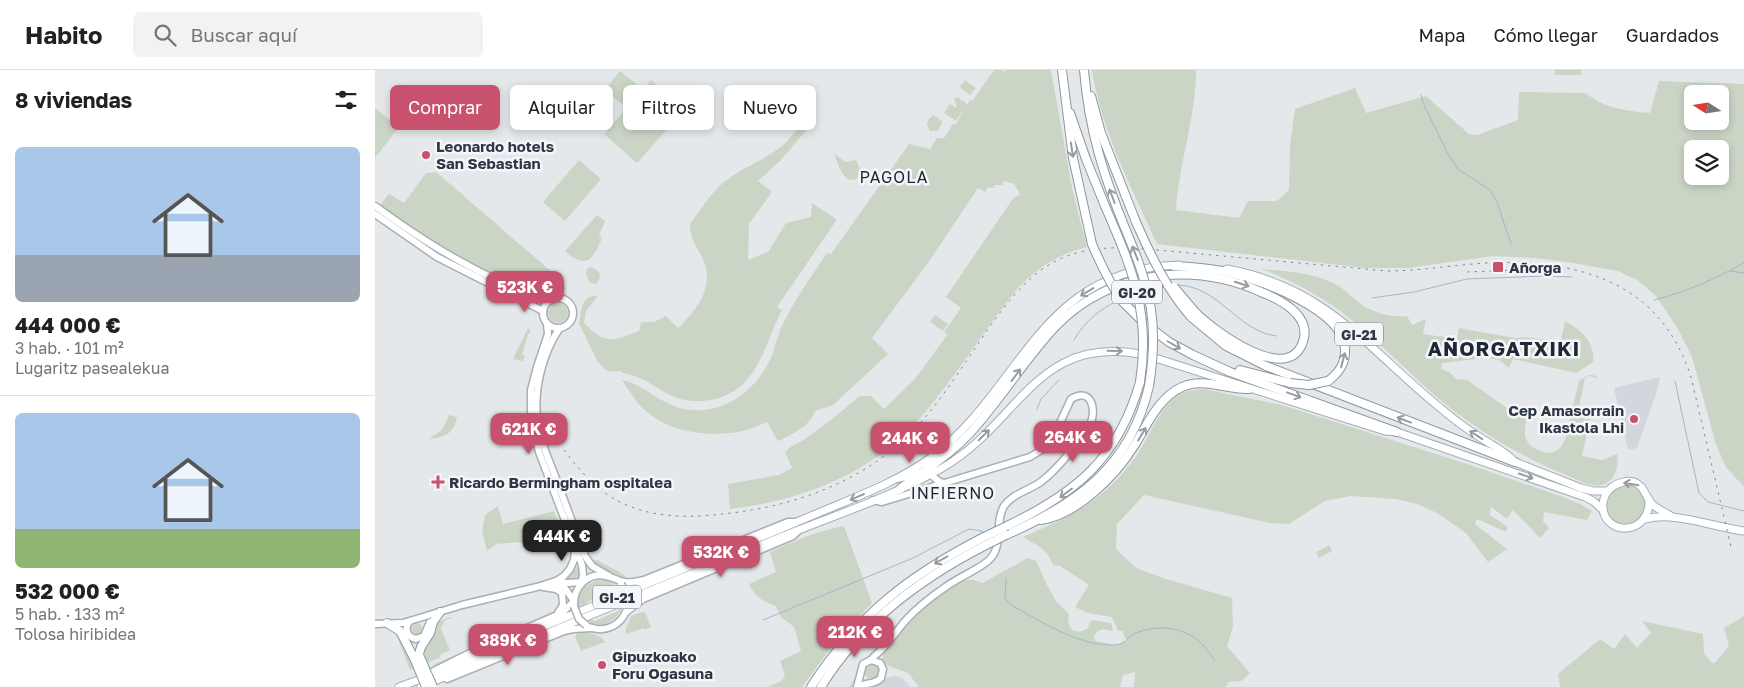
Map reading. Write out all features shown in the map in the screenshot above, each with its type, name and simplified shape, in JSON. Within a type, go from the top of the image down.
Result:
[{"type":"highway","name":"GI-20","points":[[821,687],[846,652],[892,605],[934,574],[1007,526],[1047,506],[1087,476],[1102,460],[1124,426],[1133,406],[1140,382],[1143,362],[1144,333],[1141,307],[1135,281],[1086,158],[1067,102],[1062,70]]},
{"type":"highway","name":"GI-20","points":[[811,687],[852,633],[884,601],[926,569],[985,541],[1006,535],[1041,520],[1082,494],[1113,463],[1127,443],[1142,413],[1149,386],[1154,353],[1153,320],[1145,278],[1099,159],[1090,123],[1085,70]]},
{"type":"highway","points":[[900,489],[929,475],[971,432],[1057,326],[1084,303],[1126,283],[1151,276],[1174,274],[1208,276],[1237,282],[1263,292],[1293,310],[1302,322],[1303,339],[1300,346],[1291,355],[1283,358],[1270,358],[1244,349],[1193,315],[1177,292],[1165,274],[1136,222],[1101,133],[1085,70]]},
{"type":"highway","points":[[1067,102],[1073,158],[1093,244],[1111,286],[1123,302],[1144,323],[1169,342],[1216,365],[1397,432]]},
{"type":"highway","points":[[1174,266],[1214,269],[1252,279],[1287,294],[1324,316],[1341,334],[1345,350],[1341,368],[1327,381],[1309,385],[1290,383],[1216,365]]},
{"type":"highway","name":"GI-21","points":[[1193,315],[1226,346],[1265,366],[1515,462]]},
{"type":"highway","points":[[1041,520],[1054,516],[1077,504],[1110,477],[1133,448],[1155,412],[1174,391],[1188,385],[1204,383],[1237,390],[1249,389]]},
{"type":"highway","points":[[418,657],[421,647],[431,633],[433,622],[440,612]]},
{"type":"highway","points":[[384,624],[400,631],[418,657],[427,687]]},
{"type":"highway","points":[[418,657],[419,646],[425,633]]},
{"type":"highway","points":[[408,634],[433,687]]},
{"type":"main road","points":[[375,206],[423,241],[458,261],[535,298],[550,300],[559,298],[570,303],[573,310],[570,324],[559,329],[551,343],[540,375],[537,394],[537,420],[547,455],[585,556],[593,566],[615,580],[627,594],[627,609],[621,621],[614,626],[602,630],[589,627],[564,631],[494,661],[422,687]]},
{"type":"main road","points":[[375,214],[443,260],[543,311]]},
{"type":"main road","name":"GI-21","points":[[422,687],[798,526],[907,473],[942,448],[965,427],[1037,336],[1065,307],[1109,280],[1136,271],[1174,266],[1214,267],[1241,271],[1266,278],[1304,295],[1350,327],[1420,391],[1456,420],[1509,455],[1515,462],[1593,492],[1607,491]]},
{"type":"main road","points":[[550,300],[545,305],[543,311],[544,320],[551,327],[559,329]]},
{"type":"main road","points":[[547,324],[548,334],[531,390],[531,420],[539,452],[583,570],[582,582]]},
{"type":"main road","points":[[929,475],[960,457],[976,444],[1021,395],[1044,374],[1070,359],[1085,354],[1114,351],[1143,354],[1385,432],[1397,432],[1585,497],[1603,510]]},
{"type":"main road","points":[[858,687],[863,664],[871,660],[882,650],[908,618],[944,588],[984,564],[993,555],[998,541],[999,519],[1005,506],[1014,496],[1036,485],[1048,476],[1087,430],[1093,418],[1091,402],[1081,396],[1071,399],[1057,432],[1049,444],[1037,453],[997,468],[881,502],[873,500]]},
{"type":"main road","points":[[897,478],[906,478],[915,473],[929,475],[937,481],[945,483]]},
{"type":"main road","points":[[927,488],[932,484],[929,475]]},
{"type":"main road","points":[[1649,500],[1649,510],[1645,519],[1635,527],[1621,528],[1611,524],[1603,510],[1603,499],[1607,491],[1615,485],[1634,482],[1643,488],[1649,500],[1660,510],[1673,517]]},
{"type":"main road","name":"GI-21","points":[[407,684],[437,674],[500,645],[798,526],[900,489]]},
{"type":"main road","points":[[1645,519],[1673,517],[1744,531]]},
{"type":"main road","points":[[399,687],[478,649],[565,611],[574,604],[577,589],[582,582],[593,576],[632,582],[644,580],[788,522],[798,526],[793,536],[643,599],[627,609]]},
{"type":"main road","points":[[384,624],[409,622],[454,607],[556,581],[571,569],[575,548]]},
{"type":"main road","points":[[556,581],[582,582]]},
{"type":"main road","points":[[547,584],[564,587],[574,604],[579,619],[589,627]]},
{"type":"main road","points":[[537,587],[556,589],[563,596],[562,609],[550,619]]},
{"type":"main road","points":[[384,624],[383,621],[402,621],[444,608],[454,607]]},
{"type":"main road","points":[[384,624],[416,639],[425,633],[433,619],[440,612]]},
{"type":"main road","points":[[418,619],[424,622],[425,633]]},
{"type":"main road","points":[[408,634],[407,627],[409,622]]},
{"type":"main road","points":[[858,687],[879,681],[883,676],[883,669],[880,663],[882,650]]},
{"type":"main road","points":[[871,660],[880,663]]},
{"type":"main road","points":[[861,673],[864,680],[869,683]]},
{"type":"shaded area","name":"Cep Amasorrain Ikastola Lhi","points":[[1660,377],[1637,448],[1628,450],[1614,388]]},
{"type":"shaded area","points":[[896,676],[902,678],[910,687],[849,687],[855,677],[867,685],[873,686],[889,677]]},
{"type":"green space","points":[[994,70],[1005,72],[1006,70],[1051,70],[1072,188],[1087,247],[1049,262],[1018,288],[925,413],[891,446],[871,461],[849,474],[803,493],[779,500],[730,509],[728,484],[779,475],[792,468],[785,452],[819,429],[859,396],[871,396],[884,409],[915,379],[947,335],[944,332],[961,308],[946,297],[1012,200],[1020,194],[1014,184],[1004,181],[1002,185],[995,185],[993,188],[988,187],[985,192],[978,188],[928,263],[872,338],[888,354],[833,405],[815,411],[805,425],[779,441],[767,422],[738,432],[714,434],[689,431],[666,424],[642,408],[622,380],[638,386],[675,407],[684,409],[711,409],[735,400],[746,392],[755,383],[770,360],[783,323],[795,301],[827,253],[831,254],[909,144],[930,149],[937,138],[944,138],[953,124],[956,124],[966,106],[956,121],[944,113],[950,104],[957,108],[954,98],[959,97],[967,105],[970,100],[972,101]]},
{"type":"green space","points":[[1092,70],[1196,70],[1193,105],[1180,175],[1176,210],[1239,218],[1248,201],[1277,201],[1289,190],[1290,146],[1295,109],[1355,88],[1366,113],[1426,96],[1469,134],[1477,135],[1518,120],[1519,92],[1586,93],[1600,102],[1624,110],[1650,113],[1659,81],[1744,84],[1744,487],[1725,466],[1715,441],[1692,357],[1678,329],[1656,296],[1637,280],[1618,271],[1534,258],[1493,256],[1407,268],[1365,268],[1157,244],[1119,159],[1102,115]]},
{"type":"green space","points":[[1555,70],[1581,70],[1581,75],[1555,75]]},
{"type":"green space","points":[[620,71],[638,85],[623,85],[623,105],[613,97],[613,85],[609,85]]},
{"type":"green space","points":[[651,80],[656,85],[647,85]]},
{"type":"green space","points":[[965,80],[976,88],[970,95],[960,87]]},
{"type":"green space","points":[[375,108],[390,120],[390,130],[397,130],[375,158]]},
{"type":"green space","points":[[623,112],[623,130],[666,130],[637,163],[604,134],[607,130],[613,130],[613,124]]},
{"type":"green space","points":[[933,115],[943,122],[937,131],[930,131],[927,124]]},
{"type":"green space","points":[[796,130],[806,130],[781,160],[758,181],[772,192],[749,224],[748,260],[768,252],[786,223],[811,217],[812,203],[836,219],[836,221],[777,307],[782,310],[765,350],[751,375],[742,385],[730,393],[716,399],[697,401],[677,398],[638,377],[622,373],[621,371],[605,369],[596,358],[579,324],[585,301],[592,296],[598,296],[586,311],[584,323],[604,338],[615,339],[639,331],[641,322],[654,322],[666,316],[678,328],[696,308],[707,283],[705,264],[691,235],[690,224],[719,186],[775,151]]},
{"type":"green space","points":[[834,153],[845,162],[856,160],[860,169],[857,179],[848,179],[845,176],[839,167]]},
{"type":"green space","points":[[579,160],[601,179],[565,221],[543,202]]},
{"type":"green space","points":[[436,172],[560,279],[566,289],[560,292],[537,294],[445,251],[379,206],[389,194],[404,203],[426,173]]},
{"type":"green space","points":[[597,215],[605,221],[599,235],[602,238],[595,252],[592,257],[584,261],[572,257],[565,251]]},
{"type":"green space","points":[[592,267],[599,272],[600,278],[596,284],[590,283],[586,275],[587,268]]},
{"type":"green space","points":[[1262,269],[1297,272],[1323,279],[1338,286],[1373,311],[1387,315],[1407,316],[1412,325],[1426,319],[1423,334],[1457,339],[1459,328],[1515,338],[1524,337],[1561,341],[1565,321],[1571,324],[1586,337],[1593,355],[1593,362],[1576,373],[1513,359],[1509,368],[1499,360],[1485,358],[1442,363],[1441,369],[1449,372],[1456,379],[1467,380],[1520,417],[1528,407],[1526,439],[1534,448],[1550,453],[1558,450],[1565,440],[1579,381],[1589,375],[1596,376],[1599,378],[1588,376],[1585,378],[1577,417],[1590,419],[1582,456],[1602,460],[1617,454],[1618,463],[1612,479],[1600,485],[1585,483],[1530,459],[1496,440],[1433,394],[1376,340],[1339,310],[1302,287]]},
{"type":"green space","points":[[554,303],[562,303],[568,309],[568,317],[562,323],[554,323],[548,317],[548,309]]},
{"type":"green space","points":[[935,315],[948,324],[943,331],[930,322]]},
{"type":"green space","points":[[528,328],[531,332],[528,334],[522,355],[525,356],[523,361],[513,359]]},
{"type":"green space","points":[[1204,389],[1282,405],[1470,465],[1563,497],[1592,511],[1587,520],[1544,512],[1543,521],[1549,528],[1540,538],[1513,510],[1507,519],[1491,507],[1490,515],[1508,527],[1506,532],[1477,519],[1475,524],[1507,549],[1488,562],[1466,533],[1437,513],[1417,504],[1396,499],[1351,496],[1325,501],[1289,524],[1270,523],[1144,495],[1117,524],[1116,549],[1136,568],[1166,579],[1232,598],[1233,627],[1227,646],[1250,673],[1241,681],[1228,682],[1226,687],[1134,687],[1135,672],[1123,675],[1120,687],[919,687],[908,673],[884,664],[884,653],[898,634],[921,611],[947,590],[967,580],[975,580],[982,583],[1028,558],[1036,561],[1056,601],[1069,614],[1068,619],[1072,630],[1083,631],[1088,628],[1093,620],[1111,623],[1113,630],[1103,629],[1098,631],[1094,636],[1095,641],[1116,645],[1127,641],[1122,631],[1118,631],[1112,617],[1088,613],[1075,607],[1089,585],[1060,566],[1053,565],[1044,551],[1023,537],[1073,513],[1100,495],[1131,463],[1161,414],[1172,400],[1184,392]]},
{"type":"green space","points":[[449,415],[457,417],[451,431],[444,436],[429,439],[442,430]]},
{"type":"green space","points":[[1626,485],[1640,491],[1646,505],[1640,519],[1626,525],[1612,519],[1606,505],[1612,491]]},
{"type":"green space","points":[[498,506],[503,524],[554,511],[562,532],[522,542],[496,544],[487,551],[482,531],[485,515]]},
{"type":"green space","points":[[844,526],[872,603],[838,638],[802,687],[767,687],[782,681],[785,675],[780,661],[801,651],[794,627],[780,616],[776,606],[756,595],[749,584],[776,572],[770,552],[797,540]]},
{"type":"green space","points":[[1329,545],[1332,551],[1319,558],[1316,552]]},
{"type":"green space","points":[[597,560],[617,570],[627,578],[605,570],[592,561]]},
{"type":"green space","points":[[573,567],[580,567],[580,578],[573,581],[562,579]]},
{"type":"green space","points":[[599,580],[605,580],[618,588],[623,597],[622,607],[617,616],[609,622],[599,625],[589,622],[581,613],[578,600],[587,585]],"holes":[[[610,592],[615,594],[620,605],[618,611],[595,621],[589,618],[584,607],[587,602]]]},
{"type":"green space","points":[[645,612],[651,627],[626,634],[626,628],[631,616]]},
{"type":"green space","points":[[1744,616],[1744,687],[1560,687],[1558,674],[1600,639],[1614,649],[1625,634],[1637,648],[1651,633],[1642,621],[1703,634],[1704,654],[1714,664],[1729,646],[1724,628]]},
{"type":"green space","points":[[453,617],[444,621],[441,629],[450,650],[441,654],[439,658],[410,670],[395,631],[398,633],[412,661],[424,656],[422,651],[432,638],[438,622]]},
{"type":"green space","points":[[417,623],[423,629],[417,635],[411,629]]},
{"type":"green space","points":[[514,630],[431,668],[435,664]]},
{"type":"green space","points":[[577,632],[597,635],[605,642],[581,651],[575,637]]},
{"type":"green space","points":[[872,663],[878,665],[880,671],[878,677],[872,679],[866,677],[864,671],[866,665]]},
{"type":"waterway","points":[[1421,95],[1448,154],[1458,169],[1490,190],[1497,202],[1511,244]]},
{"type":"waterway","points":[[1654,300],[1700,284],[1744,263]]},
{"type":"waterway","points":[[1730,271],[1744,273]]},
{"type":"waterway","points":[[1372,298],[1414,292],[1467,279],[1572,277]]},
{"type":"waterway","points":[[1177,285],[1191,287],[1204,292],[1250,326],[1276,336]]},
{"type":"waterway","points":[[1150,291],[1165,287]]},
{"type":"waterway","points":[[1123,299],[1134,295]]},
{"type":"waterway","points":[[1074,340],[1093,317],[1117,301]]},
{"type":"waterway","points":[[1037,409],[1041,399],[1059,380]]},
{"type":"waterway","points":[[1675,381],[1699,493],[1708,502],[1744,511]]},
{"type":"waterway","points":[[763,620],[913,558],[969,529],[982,531],[983,534]]},
{"type":"waterway","points":[[1006,578],[1005,599],[1011,605],[1058,631],[1084,641],[1115,645],[1144,630],[1161,628],[1179,630],[1187,633],[1203,645],[1215,661]]},
{"type":"railway","points":[[564,450],[597,487],[613,498],[646,512],[671,516],[697,516],[748,511],[824,490],[848,479],[871,465],[912,432],[940,398],[988,329],[1016,293],[1032,277],[1053,262],[1079,252],[1105,248],[1146,249],[1387,271],[1486,263],[1520,263],[1552,266],[1583,272],[1611,282],[1637,298],[1659,318],[1677,344],[1691,377],[1732,551]]},
{"type":"railway","points":[[1467,272],[1520,270]]},
{"type":"place","name":"Leonardo hotels San Sebastian","points":[[426,155]]},
{"type":"place","name":"Añorga","points":[[1498,267]]},
{"type":"place","name":"Cep Amasorrain Ikastola Lhi","points":[[1634,419]]},
{"type":"place","name":"Ricardo Bermingham ospitalea","points":[[438,482]]},
{"type":"place","name":"Gipuzkoako Foru Ogasuna","points":[[602,665]]},
{"type":"district","name":"PAGOLA","points":[[894,177]]},
{"type":"district","name":"AÑORGATXIKI","points":[[1504,348]]},
{"type":"district","name":"INFIERNO","points":[[953,493]]}]
